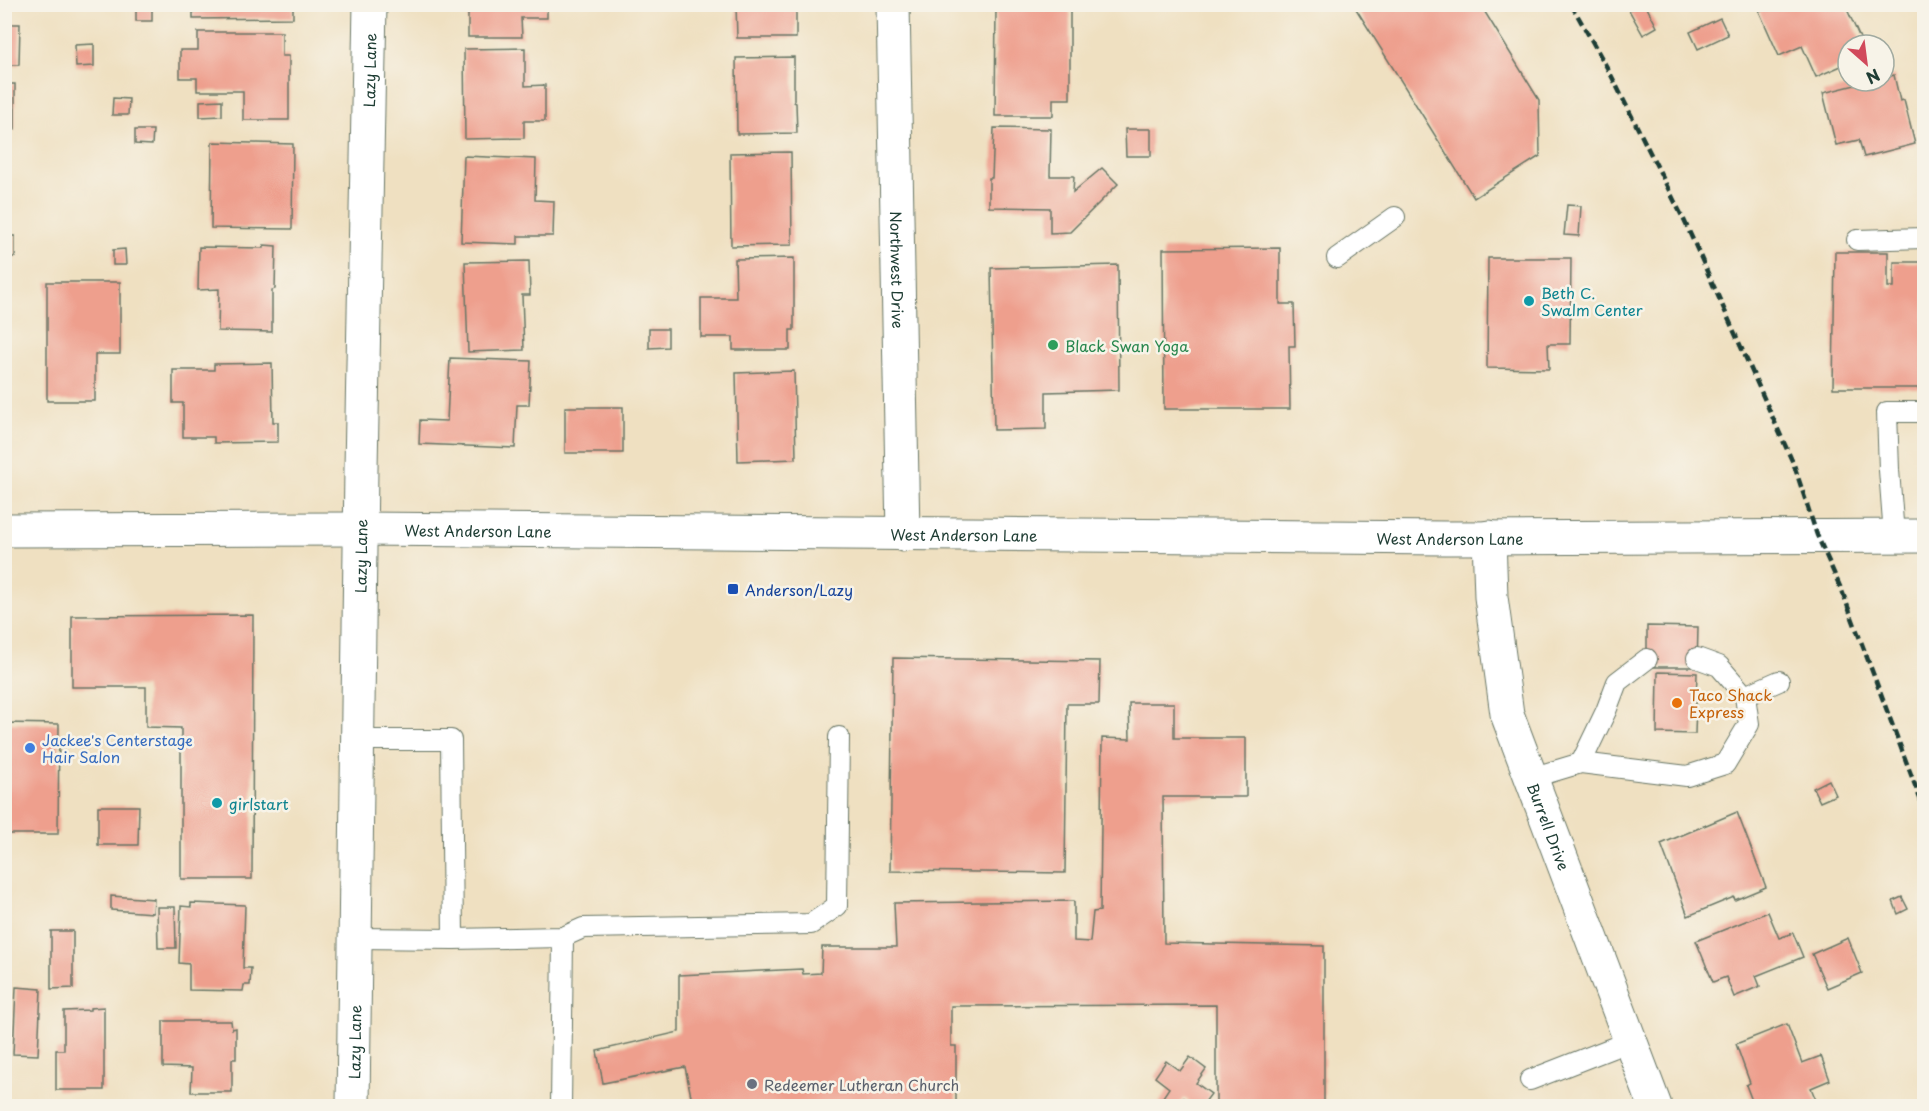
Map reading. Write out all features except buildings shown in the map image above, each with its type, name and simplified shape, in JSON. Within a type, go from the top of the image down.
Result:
[{"type":"street","name":"Lazy Lane","points":[[353,1107],[360,529],[370,4]]},
{"type":"street","name":"Northwest Drive","points":[[893,4],[903,535]]},
{"type":"street","name":"West Anderson Lane","points":[[4,530],[360,529],[903,535],[1489,537],[1909,535]]},
{"type":"street","name":"Burrell Drive","points":[[1489,537],[1491,597],[1507,714],[1655,1107]]},
{"type":"lane","points":[[1336,258],[1395,216]]},
{"type":"lane","points":[[1857,240],[1924,238]]},
{"type":"lane","points":[[1909,535],[1888,470],[1887,412],[1924,412]]},
{"type":"lane","points":[[1531,778],[1581,764],[1687,776],[1725,764],[1749,724],[1745,696],[1719,666],[1697,658]]},
{"type":"lane","points":[[1581,764],[1617,682],[1647,659]]},
{"type":"lane","points":[[1745,696],[1779,681]]},
{"type":"lane","points":[[356,938],[563,937],[584,928],[811,924],[837,906],[839,737]]},
{"type":"lane","points":[[357,740],[451,740],[453,939]]},
{"type":"lane","points":[[561,1107],[563,937]]},
{"type":"lane","points":[[1530,1080],[1630,1041]]},
{"type":"railway","points":[[1571,4],[1609,71],[1684,220],[1794,465],[1817,535],[1842,591],[1924,809]]},
{"type":"place","name":"Beth C. Swalm Center","points":[[1529,301]]},
{"type":"place","name":"Black Swan Yoga","points":[[1053,345]]},
{"type":"place","name":"Anderson/Lazy","points":[[733,589]]},
{"type":"place","name":"Taco Shack Express","points":[[1677,703]]},
{"type":"place","name":"Jackee's Centerstage Hair Salon","points":[[30,748]]},
{"type":"place","name":"girlstart","points":[[217,803]]},
{"type":"place","name":"Redeemer Lutheran Church","points":[[752,1084]]}]
